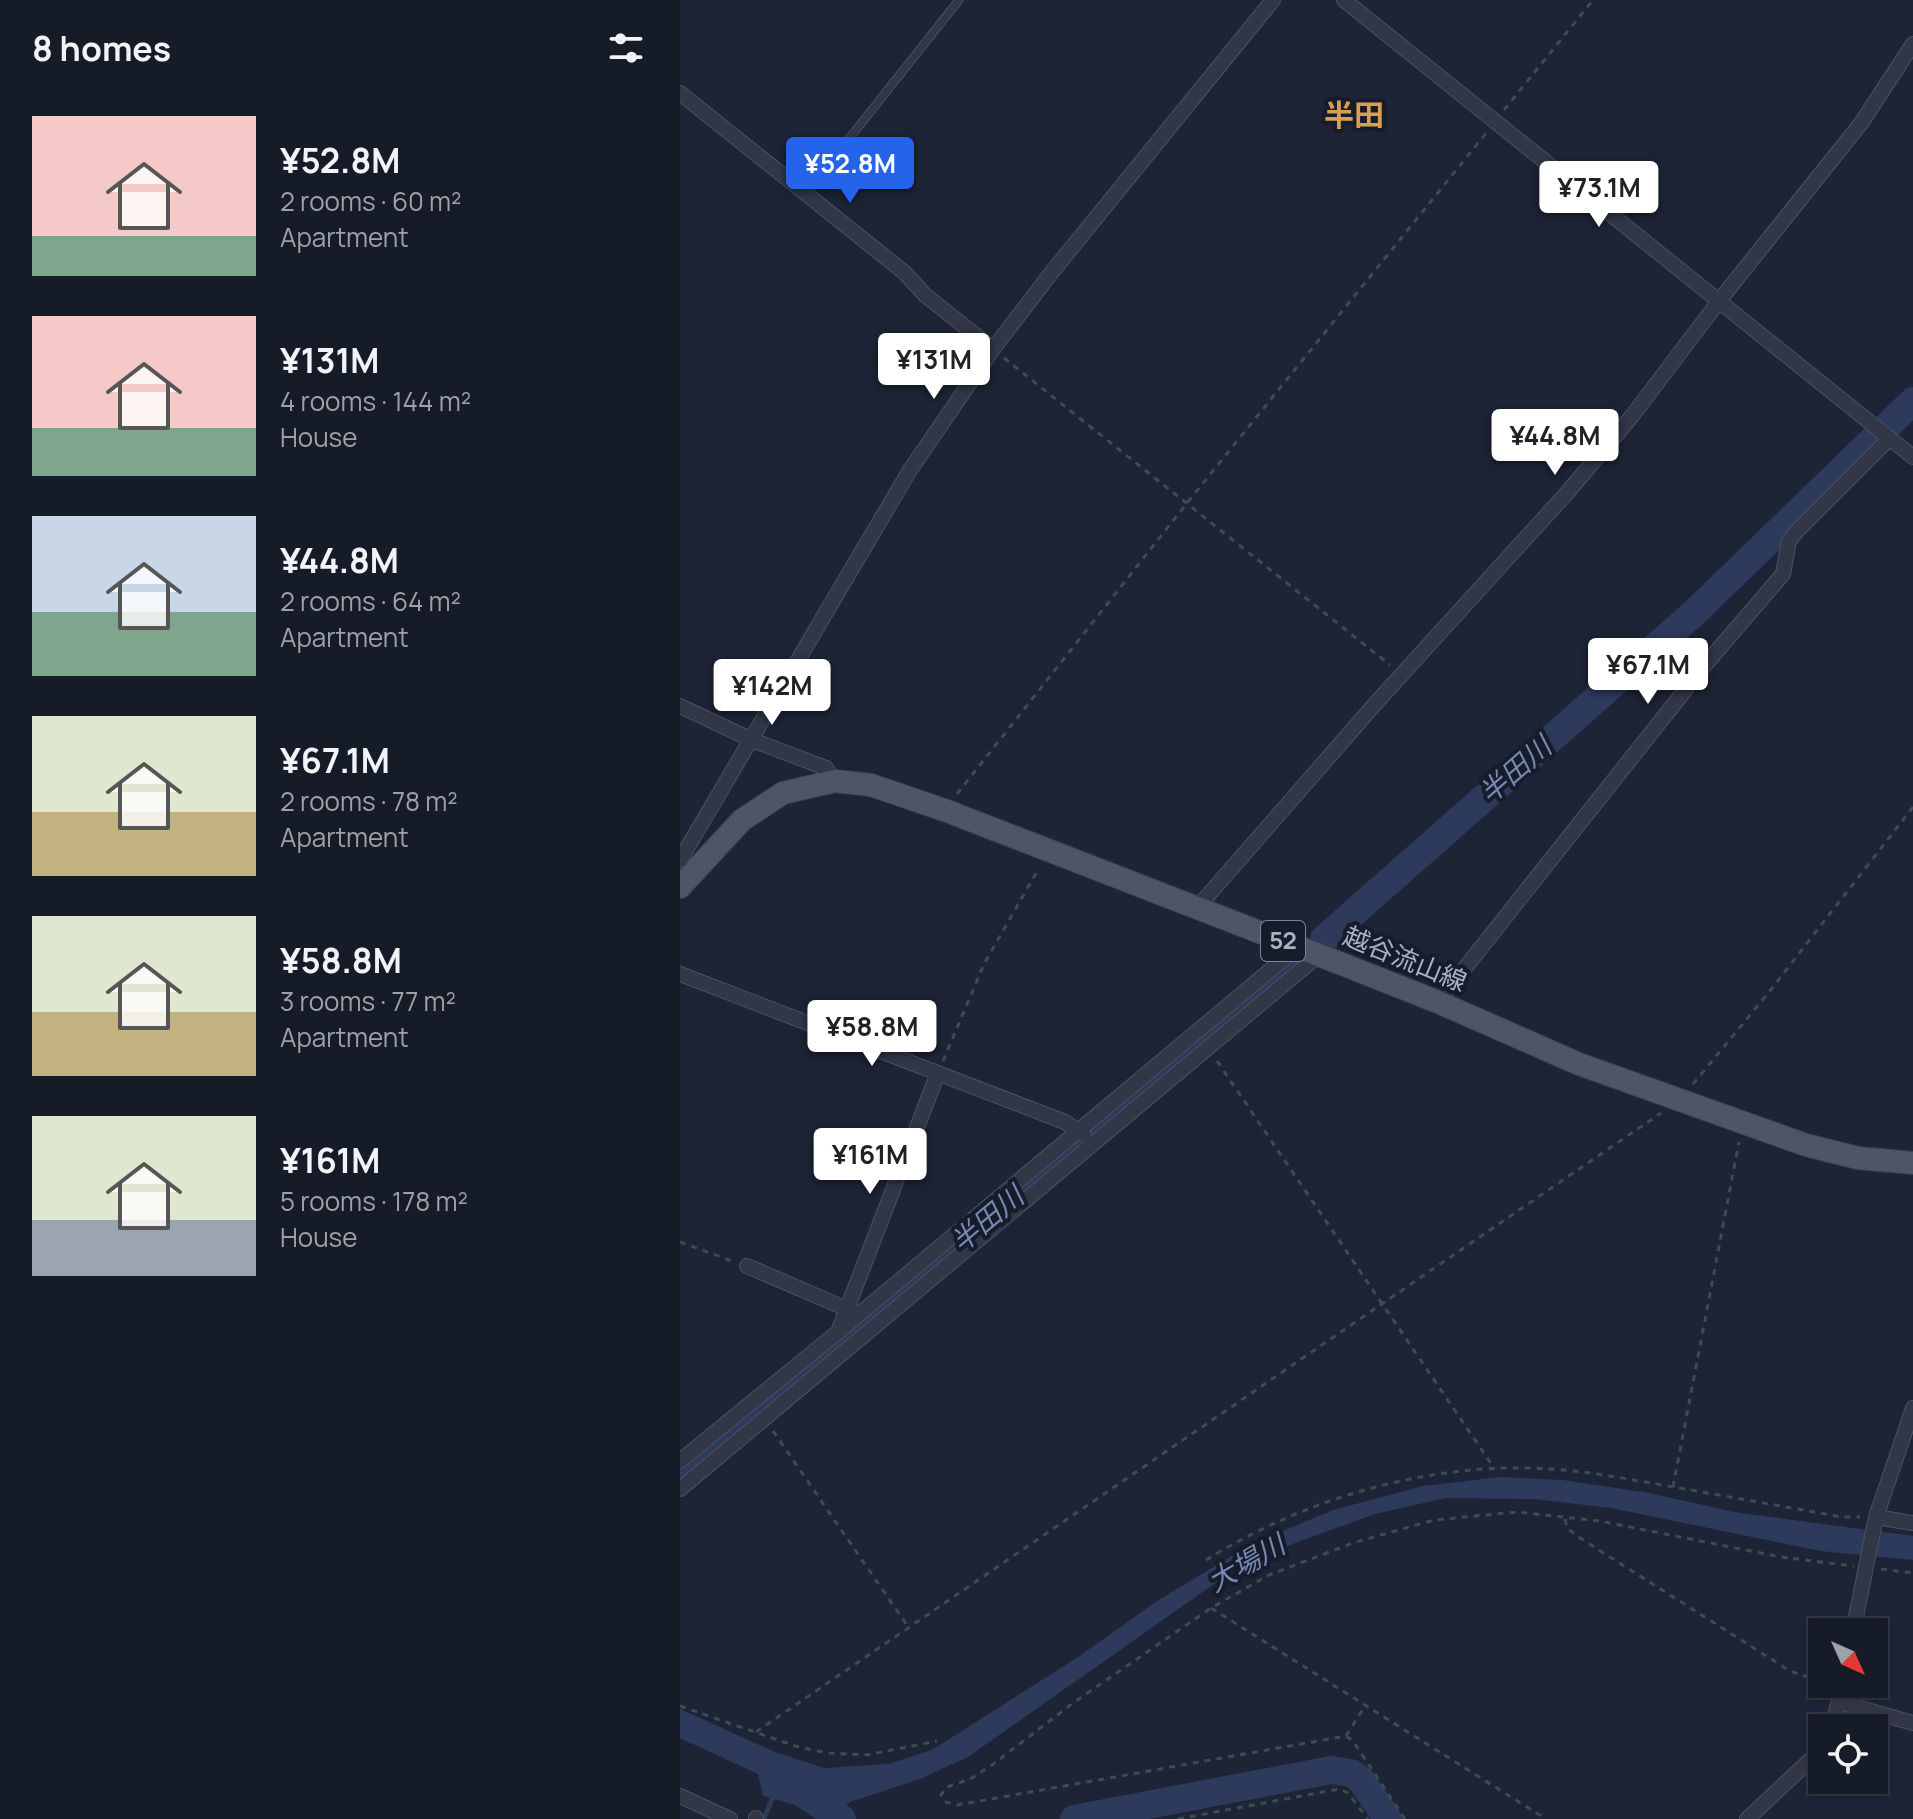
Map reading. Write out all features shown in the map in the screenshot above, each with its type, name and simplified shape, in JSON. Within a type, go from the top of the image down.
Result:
[{"type":"main road","name":"越谷流山線","points":[[681,884],[727,835],[761,806],[800,787],[835,781],[871,785],[947,811],[1438,1002],[1579,1064],[1830,1151],[1858,1158],[1913,1163]]},
{"type":"street","points":[[680,860],[910,470],[993,349],[1273,0]]},
{"type":"street","points":[[1344,0],[1913,457]]},
{"type":"street","points":[[1197,908],[1632,416],[1862,122],[1913,44]]},
{"type":"street","points":[[680,93],[905,273],[925,295],[993,349]]},
{"type":"street","points":[[1438,1002],[1705,665],[1783,574],[1789,541],[1796,532],[1885,434]]},
{"type":"street","points":[[680,706],[752,740],[826,768],[835,781]]},
{"type":"street","points":[[1086,1138],[1208,1049],[1308,951]]},
{"type":"street","points":[[680,1461],[838,1332],[864,1315],[1086,1138],[1308,951]]},
{"type":"street","points":[[680,974],[1065,1122],[1086,1138]]},
{"type":"street","points":[[680,1489],[764,1418],[864,1315],[938,1073]]},
{"type":"street","points":[[747,1266],[864,1315]]},
{"type":"street","points":[[1856,1618],[1875,1522],[1913,1408]]},
{"type":"street","points":[[1875,1522],[1913,1523]]},
{"type":"street","points":[[1836,1714],[1840,1698]]},
{"type":"street","points":[[1839,1702],[1913,1723]]},
{"type":"street","points":[[1747,1819],[1808,1762]]},
{"type":"street","points":[[680,1796],[730,1819]]},
{"type":"lane","points":[[805,193],[959,0]]},
{"type":"path","points":[[947,811],[956,795],[1187,503],[1593,0]]},
{"type":"path","points":[[993,349],[1402,675]]},
{"type":"path","points":[[756,1732],[1680,1100],[1769,992],[1913,807]]},
{"type":"path","points":[[938,1073],[984,964],[1049,851]]},
{"type":"path","points":[[1208,1049],[1494,1468]]},
{"type":"path","points":[[1673,1487],[1743,1122]]},
{"type":"path","points":[[680,1242],[747,1266]]},
{"type":"path","points":[[764,1418],[909,1628]]},
{"type":"path","points":[[1206,1560],[1241,1538],[1294,1514],[1356,1492],[1420,1478],[1494,1468],[1592,1472],[1875,1522]]},
{"type":"path","points":[[1405,1819],[1353,1741],[1346,1736],[957,1805],[946,1802],[941,1795],[947,1787],[970,1779],[992,1765],[1073,1703],[1211,1608],[1269,1575],[1353,1543],[1434,1520],[1517,1512],[1564,1517],[1600,1521],[1781,1557],[1868,1565],[1913,1573]]},
{"type":"path","points":[[1564,1517],[1567,1528],[1593,1546],[1790,1671],[1808,1677]]},
{"type":"path","points":[[1211,1608],[1546,1819]]},
{"type":"path","points":[[680,1706],[795,1746],[827,1753],[867,1755],[937,1741]]},
{"type":"path","points":[[1346,1736],[1365,1706]]},
{"type":"path","points":[[1178,1819],[1339,1789],[1348,1793],[1368,1819]]},
{"type":"water","name":"大場川","points":[[1500,1477],[1563,1480],[1649,1493],[1734,1512],[1913,1536],[1913,1560],[1820,1551],[1611,1508],[1534,1499],[1446,1498],[1375,1514],[1295,1543],[1234,1570],[968,1757],[920,1779],[850,1802],[832,1815],[763,1796],[758,1774],[680,1738],[680,1709],[775,1752],[824,1768],[888,1764],[932,1750],[1075,1659],[1157,1601],[1250,1545],[1333,1510],[1423,1486]]},
{"type":"waterway","name":"半田川","points":[[1324,939],[1695,612],[1913,401]]},
{"type":"waterway","name":"半田川","points":[[680,1475],[1294,964]]},
{"type":"waterway","points":[[1074,1819],[1331,1770],[1351,1773],[1361,1780],[1388,1819]]},
{"type":"waterway","points":[[802,1793],[842,1819]]},
{"type":"waterway","points":[[764,1819],[774,1794]]},
{"type":"district","name":"半田","points":[[1354,116]]}]
